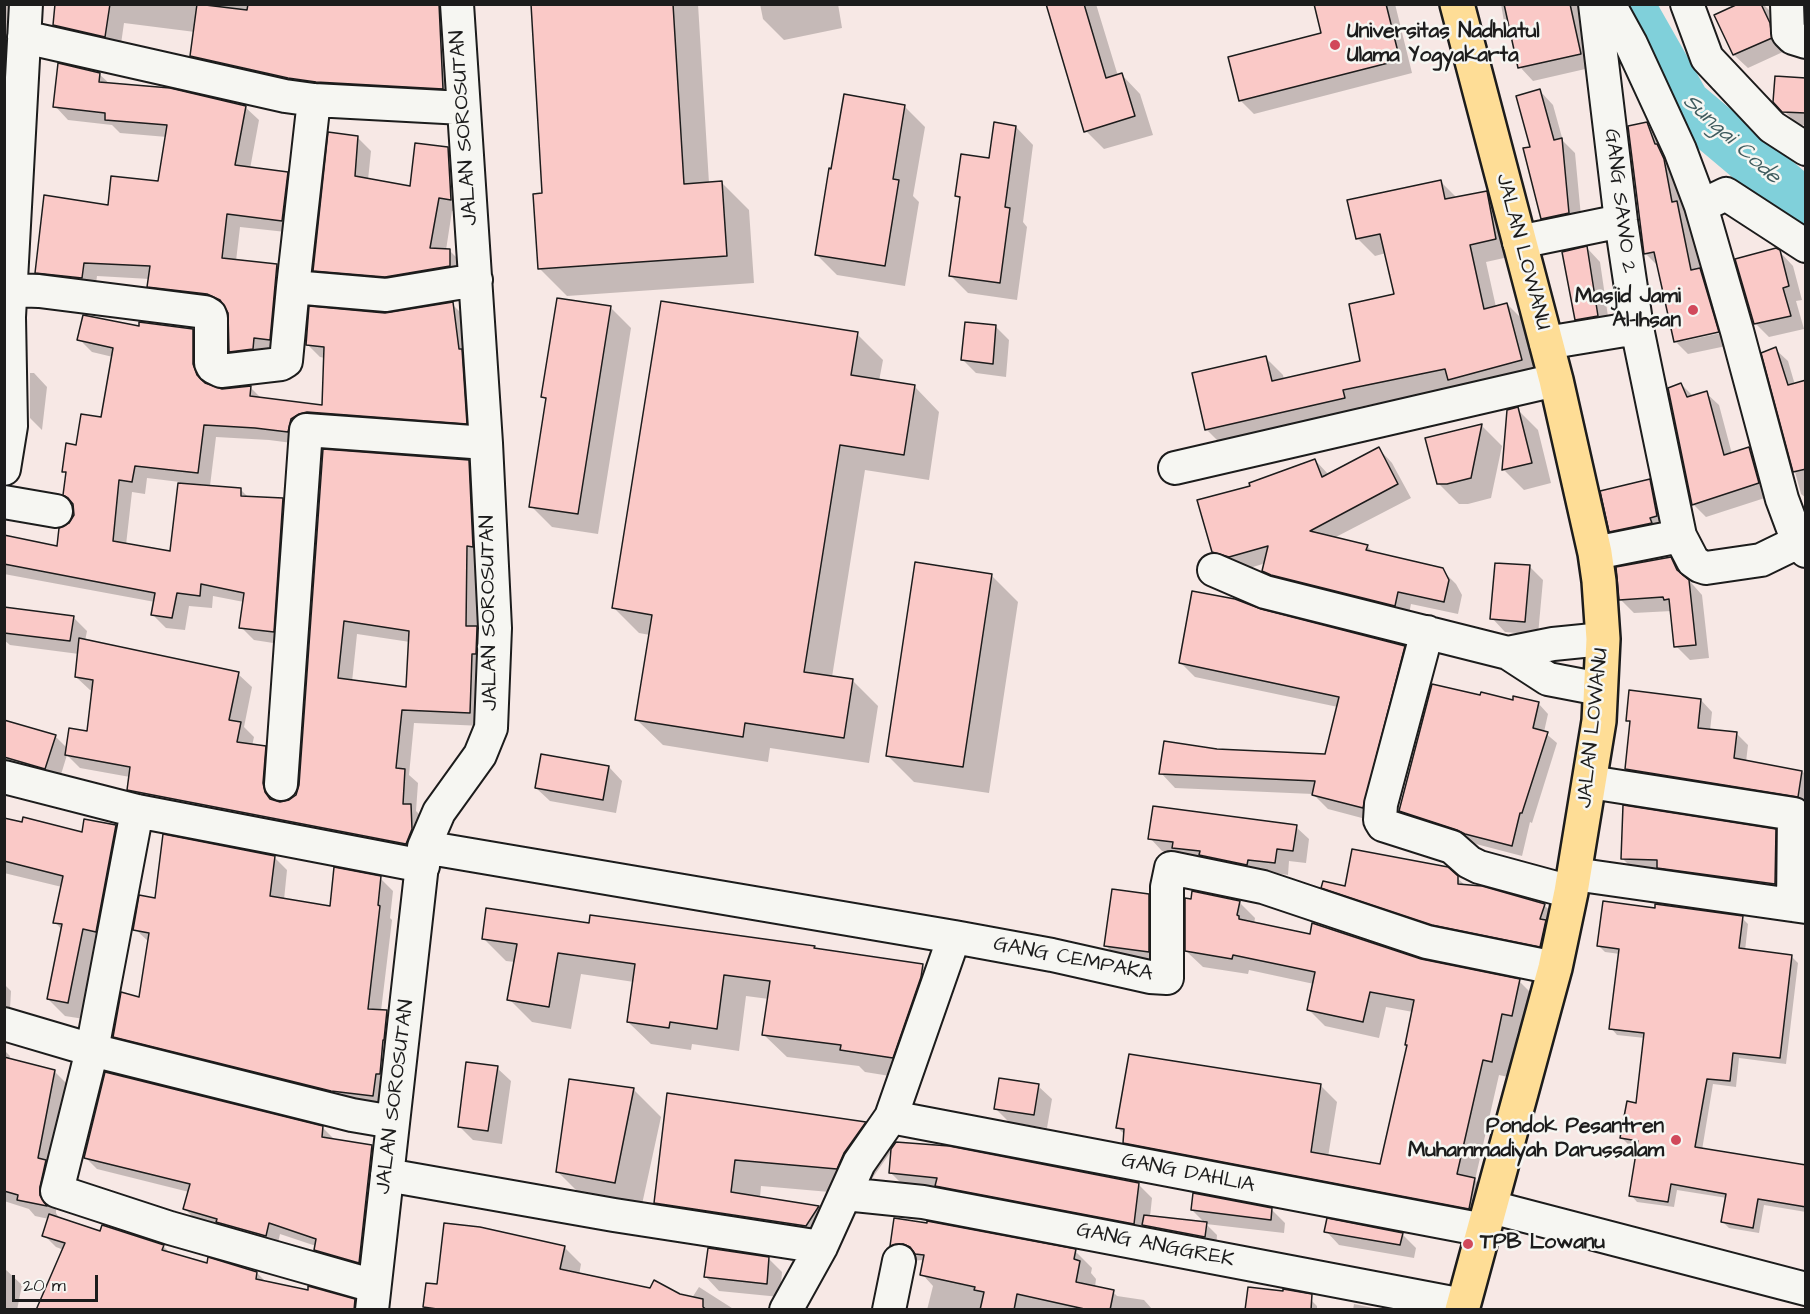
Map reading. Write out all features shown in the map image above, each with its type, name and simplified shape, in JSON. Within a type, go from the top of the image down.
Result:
[{"type":"main road","name":"JALAN LOWANU","points":[[1457,4],[1556,380],[1595,553],[1603,639],[1599,721],[1573,883],[1555,968],[1463,1307]]},
{"type":"street","points":[[4,469],[10,426],[8,308],[26,4]]},
{"type":"street","name":"JALAN SOROSUTAN","points":[[373,1298],[423,856],[439,812],[480,755],[491,728],[495,628],[486,442],[457,4]]},
{"type":"street","name":"GANG SAWO 2","points":[[1595,4],[1621,221],[1637,328],[1680,536],[1693,561],[1706,568],[1761,560],[1802,546]]},
{"type":"street","points":[[1609,4],[1631,44],[1680,150],[1701,206],[1782,499],[1802,546]]},
{"type":"street","points":[[1687,4],[1707,57],[1772,127],[1806,149]]},
{"type":"street","points":[[1787,4],[1788,33],[1793,38],[1806,42]]},
{"type":"street","points":[[24,37],[259,91],[314,100],[464,108]]},
{"type":"street","points":[[8,308],[39,291],[205,312],[212,318],[211,363],[213,367],[221,370],[281,364],[286,361],[314,100]]},
{"type":"street","points":[[1701,206],[1726,194],[1806,246]]},
{"type":"street","points":[[1519,242],[1621,221]]},
{"type":"street","points":[[293,287],[386,295],[476,280]]},
{"type":"street","points":[[1546,343],[1637,328]]},
{"type":"street","points":[[1175,468],[1556,380]]},
{"type":"street","points":[[281,784],[306,430],[486,442]]},
{"type":"street","points":[[4,502],[56,511]]},
{"type":"street","points":[[1595,553],[1680,536]]},
{"type":"street","points":[[1214,570],[1265,592],[1508,653],[1548,679],[1600,689]]},
{"type":"street","points":[[1427,632],[1381,804],[1380,820],[1383,825],[1452,847],[1469,862],[1479,867],[1573,883],[1799,906],[1794,814],[1590,782]]},
{"type":"street","points":[[1508,653],[1553,644],[1603,639]]},
{"type":"street","points":[[4,777],[137,811],[954,937],[891,1118],[859,1163],[820,1247],[786,1310]]},
{"type":"street","points":[[137,811],[92,1050],[57,1191],[373,1298]]},
{"type":"street","name":"GANG CEMPAKA","points":[[954,937],[1052,955],[1150,977],[1167,978],[1167,887],[1171,868],[1263,887],[1427,942],[1555,968]]},
{"type":"street","points":[[4,1024],[92,1050],[340,1112],[393,1122]]},
{"type":"street","name":"GANG DAHLIA","points":[[891,1118],[1488,1219],[1806,1289]]},
{"type":"street","points":[[387,1175],[614,1215],[820,1247]]},
{"type":"street","name":"GANG ANGGREK","points":[[845,1194],[922,1202],[1463,1307]]},
{"type":"street","points":[[889,1310],[899,1261]]},
{"type":"building","points":[[55,4],[110,4],[105,37],[53,25]]},
{"type":"building","points":[[197,4],[247,10],[248,4],[439,4],[443,89],[316,82],[190,56]]},
{"type":"building","points":[[531,4],[673,4],[684,184],[722,181],[727,256],[538,269],[533,194],[542,193]]},
{"type":"building","points":[[1046,4],[1084,4],[1106,78],[1122,73],[1135,116],[1084,132]]},
{"type":"building","name":"Universitas Nadhlatul Ulama Yogyakarta","points":[[1314,4],[1386,4],[1400,60],[1239,101],[1228,57],[1321,33]]},
{"type":"building","points":[[1504,4],[1570,4],[1581,54],[1518,68]]},
{"type":"building","points":[[1738,4],[1761,4],[1770,23],[1772,38],[1733,55],[1714,15]]},
{"type":"building","points":[[58,63],[100,73],[99,82],[170,88],[246,106],[235,165],[288,172],[282,221],[227,214],[222,258],[277,264],[270,340],[254,338],[253,349],[229,352],[228,313],[220,300],[207,294],[147,287],[150,266],[84,263],[82,278],[35,273],[44,195],[108,205],[111,176],[158,181],[167,125],[105,120],[105,113],[53,107]]},
{"type":"building","points":[[1775,76],[1806,78],[1806,113],[1782,112],[1773,102]]},
{"type":"building","points":[[1540,89],[1554,140],[1562,138],[1569,213],[1541,219],[1523,148],[1530,147],[1516,96]]},
{"type":"building","points":[[844,94],[905,105],[893,179],[899,180],[885,266],[815,255]]},
{"type":"building","points":[[994,122],[1016,126],[1005,207],[1010,208],[1000,283],[949,276],[960,197],[955,196],[961,154],[989,158]]},
{"type":"building","points":[[1647,122],[1655,144],[1664,159],[1672,202],[1677,201],[1691,270],[1700,268],[1719,332],[1674,342],[1654,252],[1644,254],[1628,126]]},
{"type":"building","points":[[328,132],[358,136],[355,176],[410,186],[415,143],[448,147],[451,200],[439,198],[430,248],[450,249],[450,266],[385,277],[313,271]]},
{"type":"building","points":[[1441,180],[1445,199],[1487,191],[1496,239],[1470,245],[1484,309],[1507,303],[1522,360],[1448,380],[1445,369],[1343,390],[1345,398],[1205,430],[1192,373],[1266,356],[1272,381],[1360,361],[1349,304],[1394,294],[1380,234],[1356,239],[1347,200]]},
{"type":"building","points":[[1587,246],[1598,316],[1575,320],[1562,252]]},
{"type":"building","points":[[1776,248],[1780,250],[1789,286],[1783,288],[1791,316],[1754,324],[1735,259]]},
{"type":"building","points":[[557,298],[611,306],[578,514],[529,507],[546,398],[541,397]]},
{"type":"building","points":[[661,301],[858,332],[851,375],[915,385],[904,455],[840,445],[804,672],[853,679],[844,738],[745,723],[743,737],[635,720],[652,615],[612,608]]},
{"type":"building","points":[[453,302],[459,349],[462,349],[467,424],[307,412],[291,419],[288,432],[204,425],[198,473],[135,466],[132,482],[119,480],[113,541],[170,551],[178,483],[241,488],[241,496],[283,498],[274,632],[239,628],[244,593],[201,584],[200,596],[177,593],[172,618],[151,615],[155,593],[4,564],[4,535],[57,546],[59,528],[69,523],[74,515],[73,504],[63,495],[66,472],[62,472],[66,443],[76,445],[81,414],[101,417],[113,348],[77,340],[83,315],[139,326],[139,322],[193,329],[193,364],[197,375],[205,383],[222,389],[251,386],[250,396],[322,405],[324,347],[306,345],[309,306],[385,313]]},
{"type":"building","points":[[965,322],[996,325],[993,364],[961,360]]},
{"type":"building","points":[[1776,347],[1788,385],[1806,380],[1806,469],[1793,472],[1761,353]]},
{"type":"building","points":[[1681,383],[1687,397],[1707,391],[1724,455],[1749,447],[1759,483],[1692,505],[1668,388]]},
{"type":"building","points":[[1518,407],[1532,463],[1502,470],[1507,410]]},
{"type":"building","points":[[1482,424],[1471,478],[1437,484],[1425,438]]},
{"type":"building","points":[[1379,447],[1398,484],[1310,531],[1368,545],[1366,550],[1443,568],[1449,580],[1444,602],[1398,592],[1395,606],[1271,575],[1262,571],[1268,546],[1229,557],[1212,552],[1197,500],[1250,486],[1249,483],[1315,459],[1322,477]]},
{"type":"building","points":[[323,449],[469,460],[473,547],[467,546],[466,626],[477,626],[476,654],[472,654],[470,713],[402,710],[396,768],[405,769],[403,804],[411,804],[412,829],[406,844],[127,790],[130,767],[65,755],[69,728],[87,731],[93,680],[75,677],[79,638],[239,672],[229,720],[241,722],[237,742],[266,746],[263,783],[270,799],[280,802],[289,800],[296,795],[299,785]],"holes":[[[344,621],[409,631],[406,687],[338,678]]]},
{"type":"building","points":[[1650,479],[1657,516],[1650,518],[1652,523],[1609,532],[1600,491]]},
{"type":"building","points":[[1671,557],[1677,570],[1689,580],[1696,645],[1674,647],[1669,599],[1664,600],[1663,597],[1619,600],[1616,567]]},
{"type":"building","points":[[915,562],[992,574],[963,767],[886,756]]},
{"type":"building","points":[[1495,563],[1530,565],[1525,622],[1490,619]]},
{"type":"building","points":[[1192,591],[1235,599],[1261,609],[1405,646],[1363,808],[1312,795],[1315,781],[1159,774],[1164,741],[1217,749],[1325,754],[1339,697],[1179,663]]},
{"type":"building","points":[[4,607],[74,616],[70,641],[4,633]]},
{"type":"building","points":[[1432,684],[1480,695],[1481,692],[1513,700],[1513,696],[1539,702],[1533,728],[1548,732],[1522,813],[1520,813],[1512,846],[1465,834],[1399,811]]},
{"type":"building","points":[[1629,690],[1701,699],[1698,728],[1737,732],[1734,758],[1802,771],[1798,797],[1625,769],[1630,721],[1626,721]]},
{"type":"building","points":[[4,720],[56,735],[45,769],[4,757]]},
{"type":"building","points":[[541,754],[609,766],[603,800],[535,788]]},
{"type":"building","points":[[1623,805],[1776,829],[1775,884],[1657,868],[1657,860],[1621,859]]},
{"type":"building","points":[[1153,806],[1297,825],[1293,851],[1277,849],[1275,863],[1248,860],[1247,865],[1199,855],[1200,851],[1172,848],[1173,842],[1148,839]]},
{"type":"building","points":[[23,817],[82,832],[84,819],[116,825],[96,932],[83,929],[68,1003],[47,999],[62,924],[53,923],[63,876],[4,861],[4,818],[22,822]]},
{"type":"building","points":[[163,834],[275,856],[270,896],[330,906],[334,867],[381,876],[378,905],[380,906],[368,1009],[387,1010],[380,1074],[376,1074],[373,1096],[331,1091],[113,1037],[121,992],[139,997],[149,933],[133,930],[139,895],[155,898]]},
{"type":"building","points":[[1352,849],[1448,867],[1458,876],[1458,884],[1482,886],[1545,904],[1540,919],[1546,920],[1540,947],[1432,925],[1321,888],[1323,881],[1345,886]]},
{"type":"building","points":[[1112,889],[1149,894],[1149,952],[1104,946]]},
{"type":"building","points":[[1192,891],[1240,901],[1237,915],[1239,919],[1310,934],[1312,923],[1421,959],[1520,979],[1512,1016],[1502,1014],[1492,1062],[1483,1060],[1457,1174],[1475,1178],[1469,1209],[1123,1143],[1124,1129],[1116,1128],[1129,1054],[1321,1084],[1311,1152],[1380,1164],[1407,1045],[1405,1045],[1414,1000],[1370,992],[1363,1022],[1307,1010],[1315,972],[1233,955],[1232,959],[1185,951],[1185,898],[1191,899]]},
{"type":"building","points":[[1603,901],[1655,908],[1655,904],[1743,916],[1739,948],[1792,955],[1780,1058],[1733,1053],[1730,1081],[1707,1079],[1695,1147],[1806,1165],[1806,1207],[1758,1199],[1753,1228],[1721,1222],[1726,1194],[1671,1184],[1668,1202],[1629,1196],[1638,1141],[1620,1138],[1627,1101],[1636,1103],[1644,1033],[1609,1029],[1619,949],[1597,946]]},
{"type":"building","points":[[486,908],[589,923],[590,915],[815,946],[814,948],[923,964],[921,977],[893,1058],[840,1050],[841,1045],[762,1035],[770,981],[724,975],[717,1029],[670,1022],[669,1028],[627,1022],[635,964],[558,953],[549,1007],[507,1000],[517,944],[482,939]]},
{"type":"building","points":[[4,1057],[55,1070],[38,1158],[46,1160],[40,1195],[47,1206],[17,1200],[18,1195],[4,1191]]},
{"type":"building","points":[[466,1062],[498,1066],[488,1131],[458,1127]]},
{"type":"building","points":[[105,1072],[323,1126],[322,1137],[372,1145],[359,1263],[314,1250],[316,1239],[269,1223],[266,1236],[216,1222],[217,1219],[183,1209],[190,1184],[84,1158]]},
{"type":"building","points":[[999,1078],[1039,1084],[1034,1115],[994,1109]]},
{"type":"building","points":[[569,1079],[634,1088],[615,1183],[556,1172]]},
{"type":"building","points":[[667,1093],[866,1122],[844,1153],[837,1169],[735,1160],[731,1192],[819,1206],[806,1226],[654,1203]]},
{"type":"building","points":[[896,1142],[949,1146],[1139,1183],[1134,1224],[935,1186],[937,1178],[889,1173],[891,1149]]},
{"type":"building","points":[[1193,1193],[1272,1208],[1271,1220],[1191,1210]]},
{"type":"building","points":[[49,1214],[100,1231],[102,1225],[164,1245],[162,1250],[207,1263],[208,1257],[257,1272],[256,1279],[308,1290],[308,1286],[355,1299],[354,1310],[36,1310],[65,1243],[42,1236]]},
{"type":"building","points":[[1144,1215],[1207,1222],[1205,1237],[1142,1225]]},
{"type":"building","points":[[894,1218],[927,1223],[927,1221],[1076,1249],[1074,1259],[1080,1261],[1076,1282],[1114,1290],[1110,1310],[1089,1310],[1017,1294],[1014,1310],[980,1310],[984,1292],[974,1290],[975,1287],[920,1275],[924,1255],[915,1254],[910,1247],[903,1244],[890,1246]]},
{"type":"building","points":[[1327,1218],[1403,1233],[1400,1245],[1324,1232]]},
{"type":"building","points":[[444,1223],[480,1227],[565,1246],[560,1269],[650,1288],[654,1280],[680,1294],[703,1299],[703,1307],[707,1310],[444,1310],[423,1307],[426,1283],[437,1284]]},
{"type":"building","points":[[708,1248],[769,1257],[767,1284],[704,1277]]},
{"type":"building","points":[[1248,1287],[1283,1291],[1283,1289],[1312,1294],[1311,1310],[1245,1310]]},
{"type":"waterway","name":"Sungai Code","points":[[1630,4],[1685,104],[1806,206]]},
{"type":"place","name":"Universitas Nadhlatul Ulama Yogyakarta","points":[[1335,45]]},
{"type":"place","name":"Masjid Jami Al-Ihsan","points":[[1693,310]]},
{"type":"place","name":"Pondok Pesantren Muhammadiyah Darussalam","points":[[1676,1140]]},
{"type":"place","name":"TPB Lowanu","points":[[1468,1244]]}]
